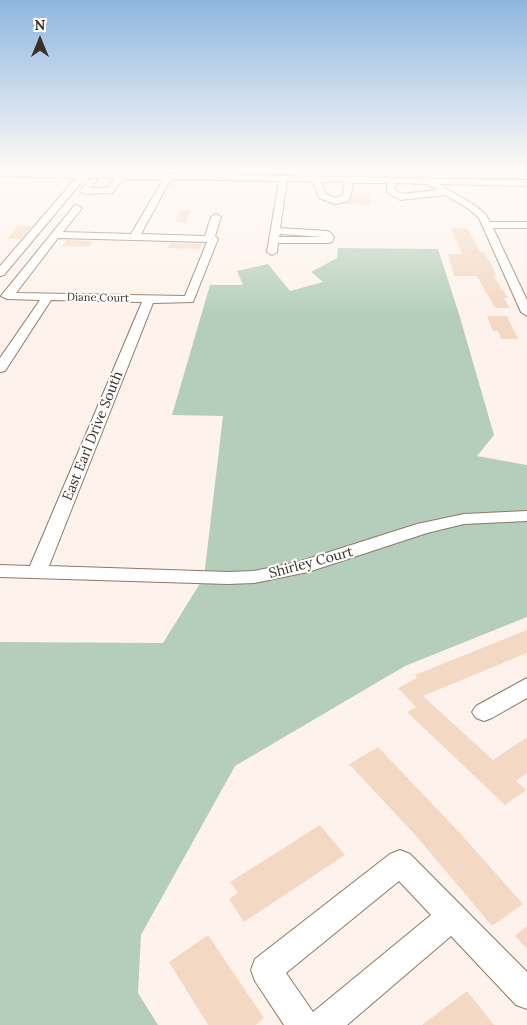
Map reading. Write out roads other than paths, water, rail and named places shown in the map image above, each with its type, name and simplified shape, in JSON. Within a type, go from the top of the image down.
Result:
[{"type":"street","points":[[0,273],[46,219]]},
{"type":"street","points":[[57,235],[69,219]]},
{"type":"street","points":[[134,237],[145,219]]},
{"type":"street","points":[[57,235],[211,239],[216,219]]},
{"type":"street","points":[[272,252],[277,219]]},
{"type":"street","points":[[484,219],[527,312]]},
{"type":"street","points":[[486,225],[527,225]]},
{"type":"street","name":"Diane Court","points":[[57,235],[7,296],[189,300],[211,239]]},
{"type":"street","points":[[0,368],[48,297]]},
{"type":"street","name":"East Earl Drive South","points":[[37,572],[149,299]]},
{"type":"street","name":"Shirley Court","points":[[0,571],[228,578],[254,577],[301,568],[423,528],[464,519],[527,516]]},
{"type":"street","points":[[484,712],[527,687]]},
{"type":"street","points":[[303,1025],[266,970],[400,863],[527,994]]},
{"type":"street","points":[[323,1025],[452,916]]}]
